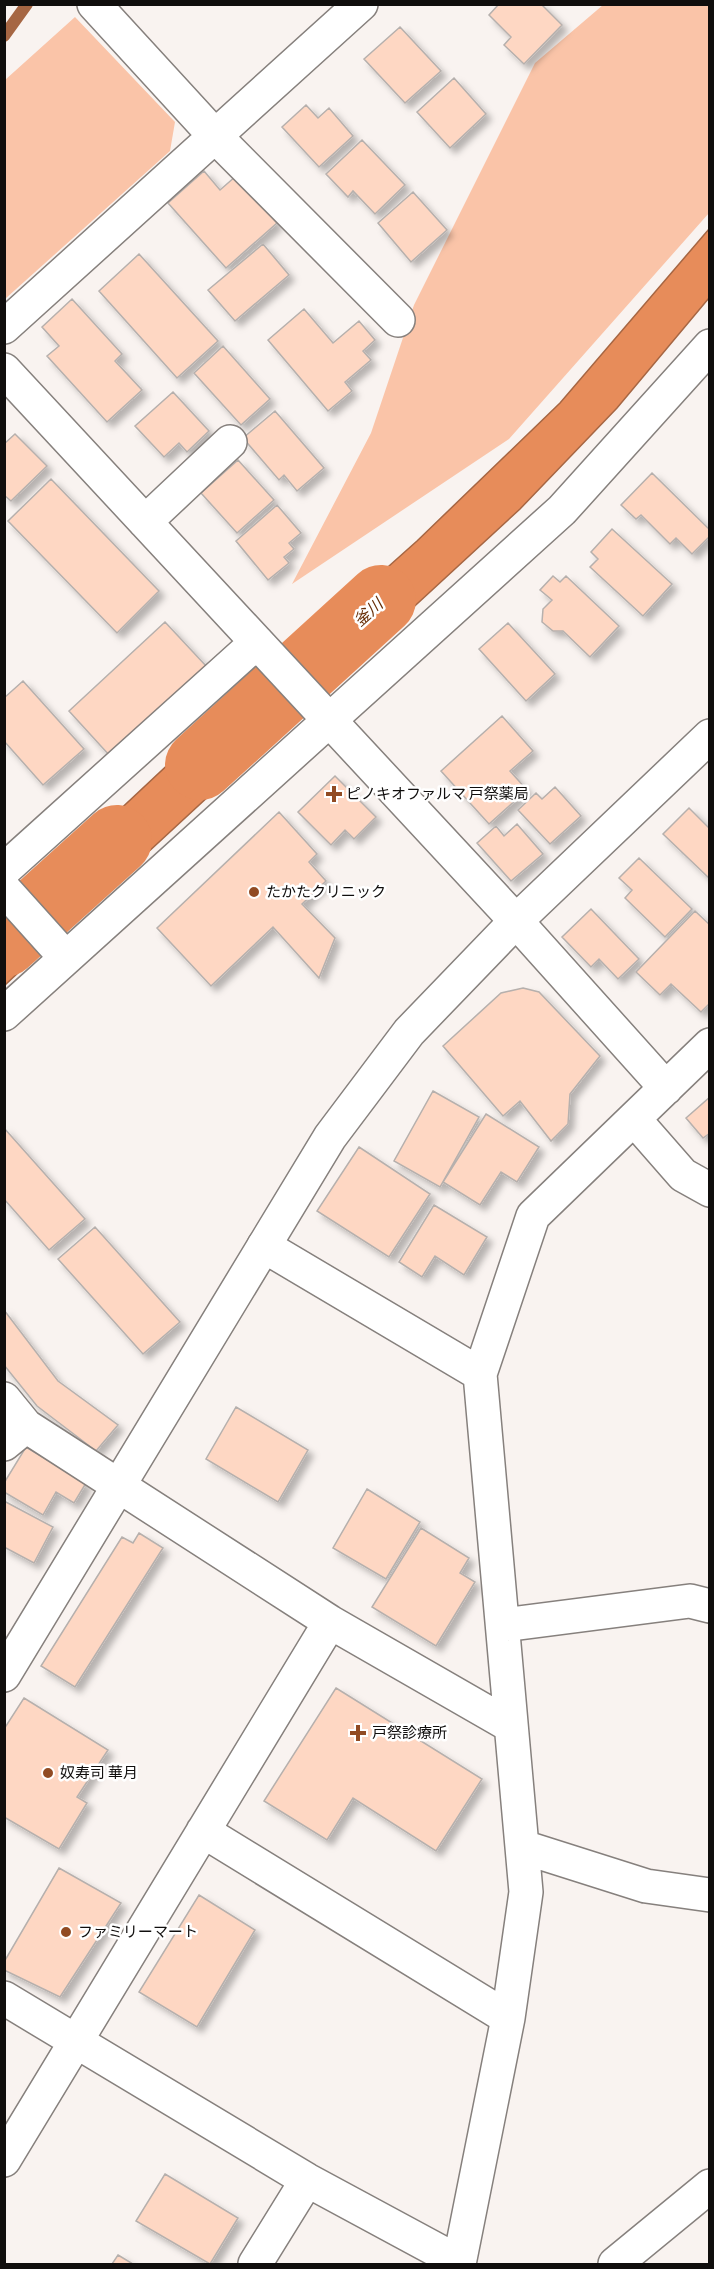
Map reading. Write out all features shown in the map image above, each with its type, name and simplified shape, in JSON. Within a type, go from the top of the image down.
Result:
[{"type":"street","points":[[94,4],[215,136],[398,320]]},
{"type":"street","points":[[4,327],[361,4]]},
{"type":"street","points":[[4,1014],[66,958],[320,712],[562,510],[710,346]]},
{"type":"street","points":[[4,370],[516,921],[666,1088]]},
{"type":"street","points":[[145,522],[230,442]]},
{"type":"street","points":[[4,870],[261,646]]},
{"type":"street","points":[[4,1675],[330,1137],[409,1032],[516,921],[710,736]]},
{"type":"street","points":[[4,889],[66,958]]},
{"type":"street","points":[[4,1998],[307,2180],[459,2264],[508,2018],[526,1892],[480,1374],[533,1216],[710,1045]]},
{"type":"street","points":[[634,1119],[683,1175],[710,1190]]},
{"type":"street","points":[[264,1246],[480,1374]]},
{"type":"street","points":[[4,1399],[15,1435],[118,1487],[330,1622],[512,1726]]},
{"type":"street","points":[[502,1625],[690,1601],[710,1606]]},
{"type":"street","points":[[4,2160],[330,1622]]},
{"type":"street","points":[[203,1831],[508,2018]]},
{"type":"street","points":[[523,1847],[646,1886],[710,1895]]},
{"type":"street","points":[[255,2265],[307,2180]]},
{"type":"street","points":[[615,2265],[710,2186]]},
{"type":"shaded area","points":[[603,5],[709,5],[709,213],[509,439],[292,584],[371,433],[414,305],[535,63]]},
{"type":"shaded area","points":[[75,17],[175,122],[170,151],[5,299],[5,80]]},
{"type":"water","points":[[709,229],[709,298],[617,408],[520,509],[329,685],[296,649],[417,541],[560,403]]},
{"type":"water","points":[[255,683],[289,722],[67,927],[33,891]]},
{"type":"water","points":[[5,927],[34,958],[5,985]]},
{"type":"building","points":[[499,4],[541,4],[562,25],[524,64],[504,45],[511,37],[489,15]]},
{"type":"building","points":[[400,27],[441,71],[405,103],[364,59]]},
{"type":"building","points":[[454,78],[486,114],[450,148],[417,112]]},
{"type":"building","points":[[306,105],[318,118],[329,108],[353,136],[319,167],[282,127]]},
{"type":"building","points":[[362,140],[405,185],[375,214],[353,191],[348,197],[326,174]]},
{"type":"building","points":[[204,171],[220,190],[236,176],[277,223],[226,268],[168,203]]},
{"type":"building","points":[[413,192],[447,230],[411,262],[378,223]]},
{"type":"building","points":[[263,244],[289,275],[235,321],[208,290]]},
{"type":"building","points":[[139,254],[218,341],[177,378],[99,291]]},
{"type":"building","points":[[72,299],[122,354],[115,361],[142,390],[107,422],[47,356],[59,346],[42,327]]},
{"type":"building","points":[[304,309],[333,343],[359,321],[375,340],[363,351],[371,360],[345,382],[352,391],[328,411],[268,340]]},
{"type":"building","points":[[223,346],[270,399],[241,425],[194,373]]},
{"type":"building","points":[[173,392],[209,431],[187,452],[179,443],[164,457],[135,426]]},
{"type":"building","points":[[275,411],[324,468],[297,491],[284,475],[279,480],[243,438]]},
{"type":"building","points":[[15,434],[47,466],[11,501],[4,495],[4,444]]},
{"type":"building","points":[[238,460],[274,500],[237,533],[201,493]]},
{"type":"building","points":[[652,473],[710,530],[710,536],[692,554],[676,538],[670,544],[641,515],[636,519],[621,505]]},
{"type":"building","points":[[51,479],[159,591],[117,633],[8,521]]},
{"type":"building","points":[[277,505],[301,533],[289,543],[294,549],[284,557],[289,563],[268,580],[236,541]]},
{"type":"building","points":[[612,529],[672,584],[643,616],[590,567],[598,559],[591,552]]},
{"type":"building","points":[[553,576],[560,582],[566,576],[619,626],[590,657],[563,631],[553,631],[542,622],[543,609],[552,600],[540,590]]},
{"type":"building","points":[[165,622],[207,667],[110,756],[69,711]]},
{"type":"building","points":[[508,623],[555,674],[526,701],[479,649]]},
{"type":"building","points":[[23,681],[84,749],[43,785],[4,741],[4,698]]},
{"type":"building","points":[[502,716],[533,751],[510,771],[527,790],[489,824],[441,771]]},
{"type":"building","name":"ピノキオファルマ 戸祭薬局","points":[[335,776],[376,817],[354,839],[345,830],[331,845],[298,812]]},
{"type":"building","points":[[555,787],[581,816],[550,844],[518,810],[536,793],[542,799]]},
{"type":"building","points":[[689,808],[710,829],[710,879],[663,834]]},
{"type":"building","name":"たかたクリニック","points":[[279,812],[317,854],[309,862],[326,881],[302,904],[335,938],[319,978],[273,927],[211,986],[157,928]]},
{"type":"building","points":[[517,824],[543,854],[511,881],[477,843],[496,826],[504,836]]},
{"type":"building","points":[[639,858],[692,909],[665,937],[625,898],[632,890],[619,878]]},
{"type":"building","points":[[591,909],[639,959],[618,979],[599,959],[591,967],[562,937]]},
{"type":"building","points":[[695,911],[710,925],[710,1003],[701,1012],[671,984],[660,995],[636,972]]},
{"type":"building","points":[[523,988],[539,992],[600,1056],[570,1094],[568,1124],[551,1141],[520,1101],[503,1116],[443,1046],[501,993]]},
{"type":"building","points":[[433,1091],[479,1117],[440,1187],[394,1161]]},
{"type":"building","points":[[710,1097],[710,1133],[703,1138],[686,1118]]},
{"type":"building","points":[[486,1114],[539,1147],[517,1182],[501,1172],[480,1205],[443,1182]]},
{"type":"building","points":[[4,1128],[85,1219],[49,1250],[4,1199]]},
{"type":"building","points":[[359,1147],[430,1194],[389,1257],[317,1211]]},
{"type":"building","points":[[434,1205],[487,1237],[464,1275],[435,1256],[422,1277],[399,1262]]},
{"type":"building","points":[[95,1227],[180,1322],[143,1354],[58,1259]]},
{"type":"building","points":[[4,1310],[58,1381],[118,1425],[96,1451],[37,1406],[4,1365]]},
{"type":"building","points":[[236,1407],[308,1450],[278,1502],[206,1459]]},
{"type":"building","points":[[26,1447],[86,1483],[74,1503],[56,1492],[43,1515],[4,1492],[4,1483]]},
{"type":"building","points":[[367,1489],[420,1522],[386,1579],[333,1548]]},
{"type":"building","points":[[4,1501],[53,1527],[34,1563],[4,1547]]},
{"type":"building","points":[[421,1528],[469,1558],[460,1573],[475,1582],[436,1646],[372,1607]]},
{"type":"building","points":[[139,1533],[163,1548],[75,1687],[41,1666],[122,1537],[133,1543]]},
{"type":"building","name":"戸祭診療所","points":[[336,1688],[482,1779],[436,1851],[353,1798],[327,1840],[264,1801]]},
{"type":"building","name":"奴寿司 華月","points":[[24,1698],[108,1750],[77,1797],[87,1803],[59,1849],[4,1817],[4,1729]]},
{"type":"building","points":[[59,1868],[121,1903],[60,1997],[4,1970],[4,1962]]},
{"type":"building","points":[[199,1895],[255,1930],[197,2027],[139,1992]]},
{"type":"building","points":[[165,2174],[238,2218],[210,2264],[136,2221]]},
{"type":"building","points":[[118,2255],[133,2264],[112,2264]]},
{"type":"waterway","points":[[4,36],[27,4]]},
{"type":"waterway","name":"釜川","points":[[200,765],[381,600]]},
{"type":"waterway","name":"釜川","points":[[4,942],[117,840]]},
{"type":"place","name":"ピノキオファルマ 戸祭薬局","points":[[334,794]]},
{"type":"place","name":"たかたクリニック","points":[[254,892]]},
{"type":"place","name":"戸祭診療所","points":[[358,1733]]},
{"type":"place","name":"奴寿司 華月","points":[[48,1773]]},
{"type":"place","name":"ファミリーマート","points":[[66,1932]]}]
